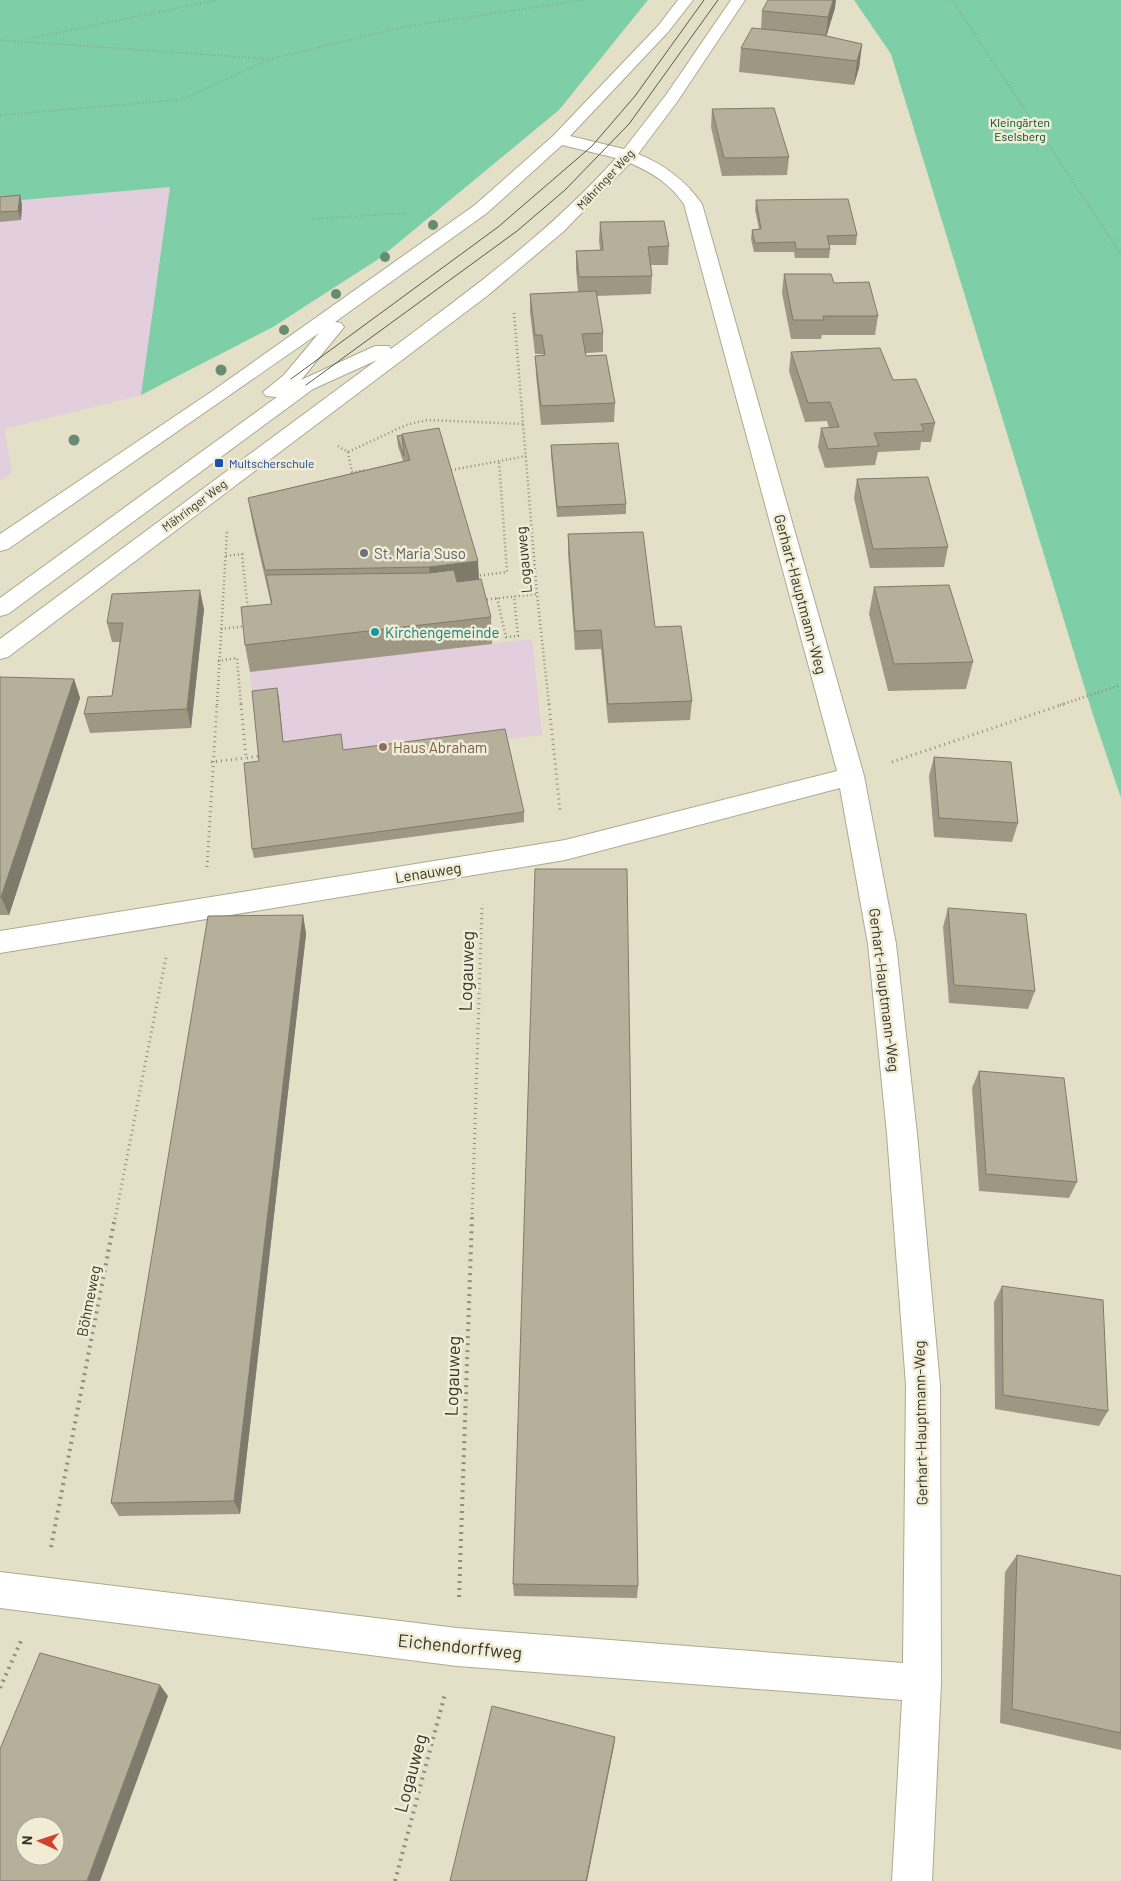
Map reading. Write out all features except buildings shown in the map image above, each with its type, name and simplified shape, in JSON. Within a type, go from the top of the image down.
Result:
[{"type":"street","points":[[0,544],[358,299],[481,209],[559,139],[663,29],[686,0]]},
{"type":"street","name":"Mähringer Weg","points":[[0,650],[480,292],[559,227],[628,156],[668,104],[738,0]]},
{"type":"street","name":"Gerhart-Hauptmann-Weg","points":[[559,139],[628,156],[652,167],[674,181],[688,196],[696,212],[851,776],[882,944],[902,1134],[923,1385],[922,1683],[912,1881]]},
{"type":"street","points":[[0,608],[299,382],[358,299]]},
{"type":"street","name":"Mähringer Weg","points":[[299,382],[436,325]]},
{"type":"street","points":[[0,588],[299,382]]},
{"type":"street","name":"Lenauweg","points":[[0,942],[565,850],[851,776]]},
{"type":"street","name":"Eichendorffweg","points":[[0,1590],[457,1647],[922,1683]]},
{"type":"path","points":[[22,40],[217,0]]},
{"type":"path","points":[[0,115],[181,100],[270,59],[403,27],[584,0]]},
{"type":"path","points":[[952,0],[1121,254]]},
{"type":"path","points":[[0,40],[22,40],[270,59]]},
{"type":"path","points":[[312,219],[481,209]]},
{"type":"path","name":"Logauweg","points":[[480,292],[513,303],[537,594],[565,850]]},
{"type":"path","points":[[370,470],[352,472],[348,452],[365,448],[410,424],[426,420],[447,419],[508,426],[524,424]]},
{"type":"path","points":[[444,472],[526,456]]},
{"type":"path","points":[[475,576],[507,572],[499,461]]},
{"type":"path","points":[[205,908],[211,762],[227,530]]},
{"type":"path","points":[[226,556],[242,554],[248,617]]},
{"type":"path","points":[[476,600],[537,594]]},
{"type":"path","points":[[497,598],[506,637],[518,636],[514,596]]},
{"type":"path","points":[[221,629],[249,626]]},
{"type":"path","points":[[218,661],[237,658],[246,758]]},
{"type":"path","points":[[851,776],[1121,685]]},
{"type":"path","points":[[211,762],[260,756]]},
{"type":"path","name":"Logauweg","points":[[395,1881],[457,1647],[483,863]]},
{"type":"path","name":"Böhmeweg","points":[[0,1688],[41,1596],[175,912]]},
{"type":"shaded area","points":[[170,187],[141,395],[4,429],[12,472],[0,481],[0,202]]},
{"type":"shaded area","name":"Haus Abraham","points":[[532,639],[542,735],[505,739],[524,822],[254,858],[261,771],[250,672]]},
{"type":"green space","points":[[0,0],[648,0],[559,110],[380,258],[273,327],[141,395],[170,187],[0,202]]},
{"type":"green space","name":"Kleingärten Eselsberg","points":[[854,0],[1121,0],[1121,798],[1093,715],[891,54]]},
{"type":"tram line","points":[[291,379],[498,227],[592,146],[635,96],[704,0]]},
{"type":"tram line","points":[[306,385],[517,231],[565,190],[629,124],[718,0]]},
{"type":"place","name":"Multscherschule","points":[[219,463]]},
{"type":"place","name":"St. Maria Suso","points":[[364,553]]},
{"type":"place","name":"Kirchengemeinde","points":[[375,632]]},
{"type":"place","name":"Haus Abraham","points":[[383,747]]}]
